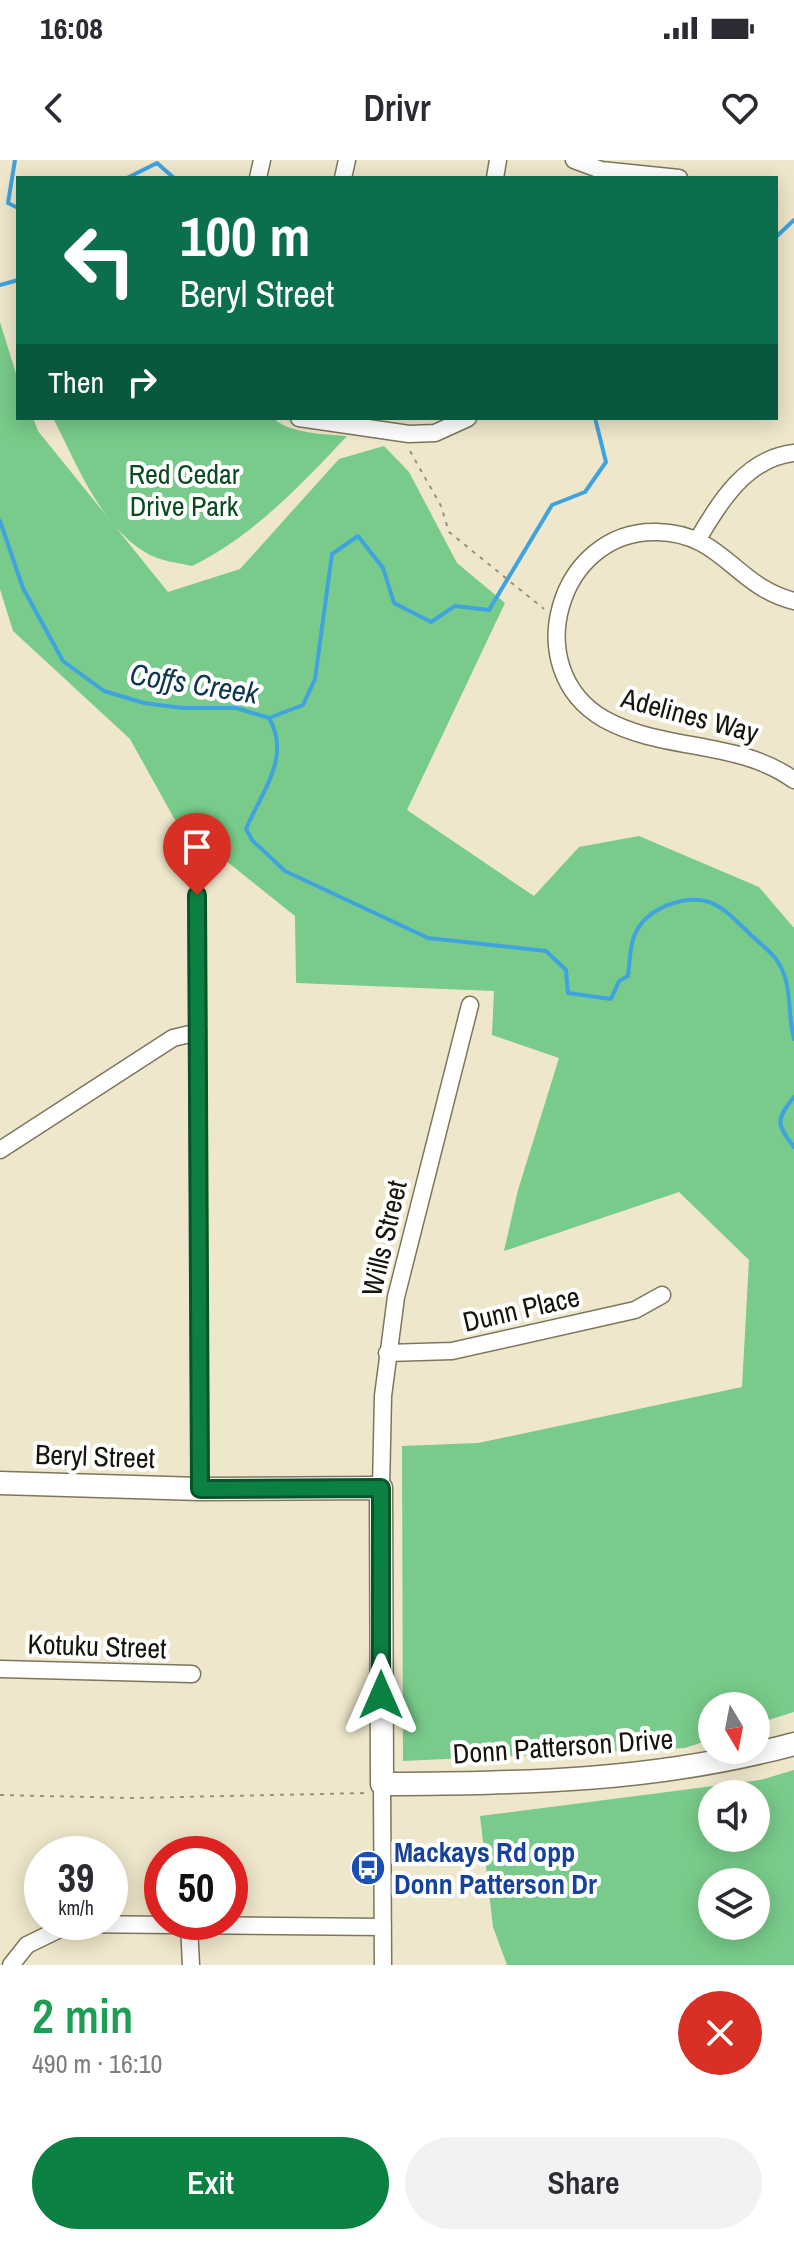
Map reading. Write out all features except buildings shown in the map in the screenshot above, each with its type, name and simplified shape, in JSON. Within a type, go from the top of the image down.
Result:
[{"type":"main road","name":"Beryl Street","points":[[0,1483],[200,1489],[381,1488]]},
{"type":"main road","points":[[381,1488],[382,1789]]},
{"type":"main road","name":"Donn Patterson Drive","points":[[382,1789],[570,1782],[634,1776],[698,1767],[794,1744]]},
{"type":"street","points":[[574,160],[601,170],[660,176]]},
{"type":"street","points":[[313,420],[409,434],[435,433],[464,420]]},
{"type":"street","points":[[698,539],[725,497],[749,472],[762,462],[794,453]]},
{"type":"street","name":"Adelines Way","points":[[794,601],[755,587],[714,548],[698,539],[654,531],[631,534],[611,543],[578,569],[560,601],[556,618],[557,648],[568,680],[578,695],[603,718],[639,731],[744,755],[794,780]]},
{"type":"street","points":[[197,895],[200,1489]]},
{"type":"street","name":"Wills Street","points":[[381,1488],[387,1353],[404,1256],[470,1005]]},
{"type":"street","points":[[0,1150],[173,1038],[198,1032]]},
{"type":"street","name":"Dunn Place","points":[[387,1353],[452,1351],[635,1310],[662,1295]]},
{"type":"street","name":"Kotuku Street","points":[[0,1669],[192,1674]]},
{"type":"street","points":[[382,1789],[383,1965]]},
{"type":"street","points":[[11,1965],[27,1945],[70,1924],[144,1925]]},
{"type":"street","points":[[248,1926],[383,1927]]},
{"type":"street","points":[[190,1940],[191,1965]]},
{"type":"path","points":[[409,434],[410,452],[441,506],[449,532],[556,618]]},
{"type":"path","points":[[0,1795],[133,1798],[382,1789]]},
{"type":"green space","points":[[0,322],[16,374],[16,420],[34,420],[38,431],[168,592],[240,569],[339,459],[384,446],[409,472],[457,563],[505,603],[407,810],[534,896],[579,847],[639,836],[759,887],[794,928],[794,1712],[770,1720],[770,1692],[698,1692],[698,1744],[685,1748],[403,1761],[402,1446],[478,1443],[742,1387],[749,1260],[679,1192],[504,1251],[518,1190],[559,1058],[492,1035],[494,991],[296,983],[295,916],[175,820],[130,739],[13,631],[0,589]]},
{"type":"green space","name":"Red Cedar Drive Park","points":[[54,420],[276,420],[298,430],[347,436],[256,525],[192,566],[150,555],[133,544],[104,512],[81,475]]},
{"type":"green space","points":[[794,1770],[794,1965],[507,1965],[493,1927],[480,1816],[698,1788],[698,1852],[770,1852],[770,1780],[760,1780]]},
{"type":"waterway","name":"Coffs Creek","points":[[15,160],[8,203],[16,207]]},
{"type":"waterway","name":"Coffs Creek","points":[[131,176],[157,163],[172,176]]},
{"type":"waterway","name":"Coffs Creek","points":[[778,235],[794,220]]},
{"type":"waterway","name":"Coffs Creek","points":[[0,285],[16,281]]},
{"type":"waterway","name":"Coffs Creek","points":[[0,521],[23,588],[63,661],[104,691],[144,703],[182,708],[236,708],[269,718],[303,705],[315,679],[332,554],[358,536],[383,568],[394,603],[431,622],[455,606],[489,610],[552,505],[585,492],[606,462],[596,420]]},
{"type":"waterway","points":[[269,718],[275,732],[276,761],[246,829],[252,840],[285,871],[428,938],[546,951],[566,970],[568,993],[611,999],[619,981],[628,976],[633,939],[648,917],[677,902],[709,902],[732,917],[778,962],[786,980],[794,1039]]},
{"type":"waterway","points":[[794,1097],[780,1122],[794,1147]]},
{"type":"place","name":"Mackays Rd opp Donn Patterson Dr","points":[[368,1868]]},
{"type":"route","points":[[197,895],[200,1489],[381,1488],[381,1695]]}]
